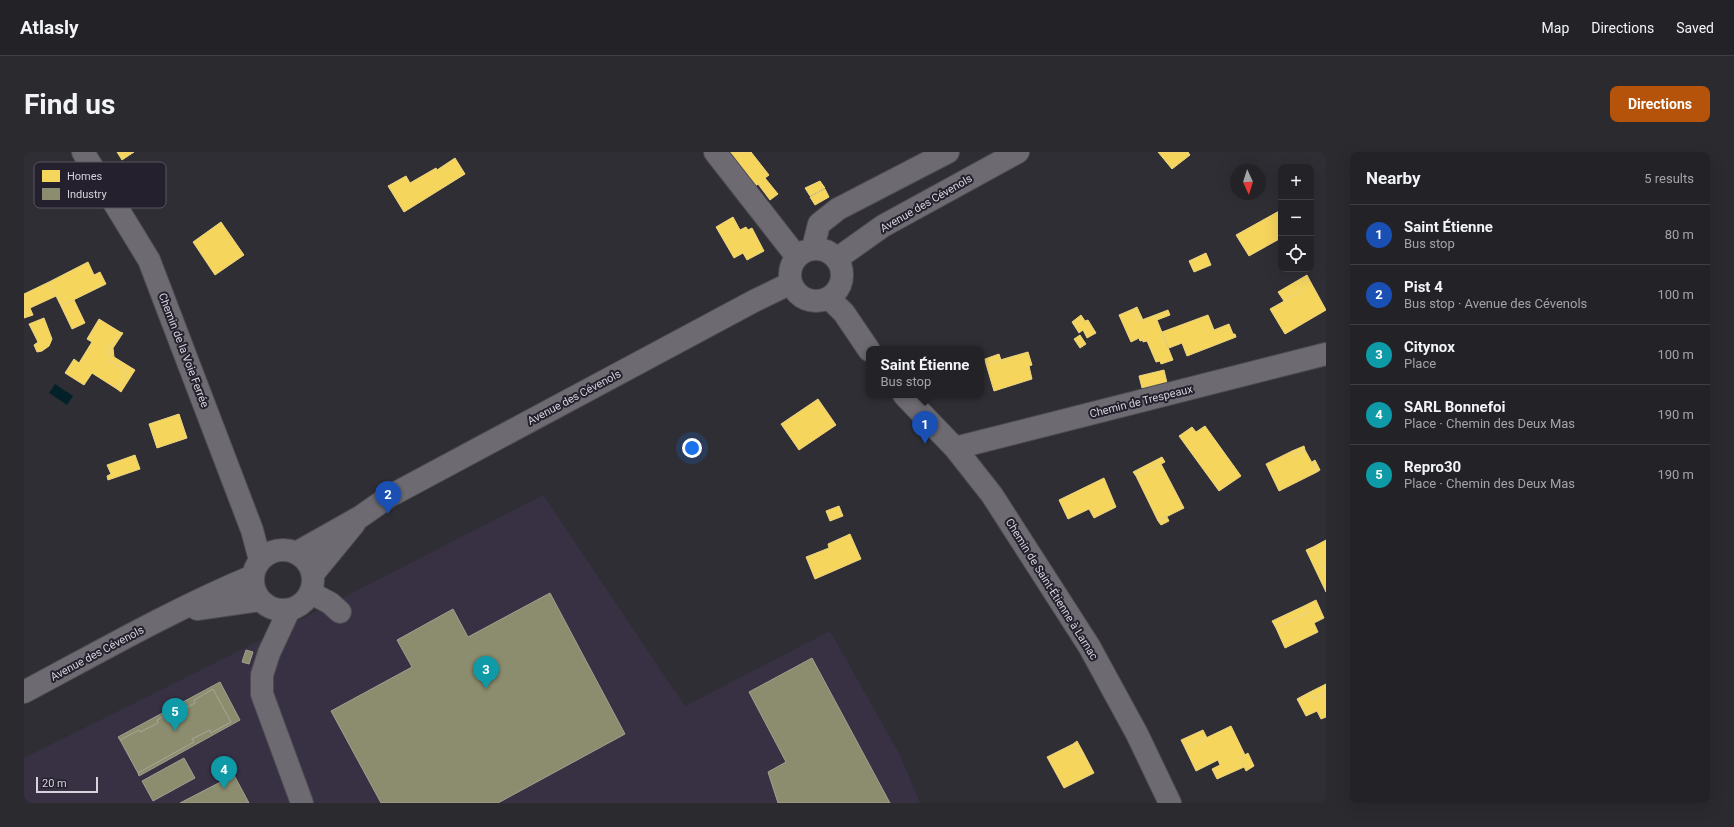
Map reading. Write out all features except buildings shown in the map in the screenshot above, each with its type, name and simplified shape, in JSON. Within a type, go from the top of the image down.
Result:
[{"type":"street","name":"Chemin de la Voie Ferrée","points":[[83,152],[89,162]]},
{"type":"street","points":[[715,152],[805,252]]},
{"type":"street","points":[[805,252],[822,249],[831,252],[838,258],[842,266],[843,276],[841,285],[829,298],[820,301],[811,301],[802,297],[791,283],[791,269],[805,252],[819,224],[838,209],[948,152]]},
{"type":"street","name":"Avenue des Cévenols","points":[[838,258],[883,226],[1018,152]]},
{"type":"street","name":"Chemin de la Voie Ferrée","points":[[117,208],[149,260],[252,530],[257,568]]},
{"type":"street","name":"Avenue des Cévenols","points":[[296,553],[360,517],[390,496],[754,301],[791,283]]},
{"type":"street","points":[[829,298],[844,313],[866,346]]},
{"type":"street","name":"Chemin de Trespeaux","points":[[955,448],[1326,354]]},
{"type":"street","name":"Chemin de Saint-Étienne à Larnac","points":[[907,398],[955,448],[992,495],[1089,646],[1136,734],[1170,803]]},
{"type":"street","name":"Avenue des Cévenols","points":[[312,584],[360,517]]},
{"type":"street","points":[[312,584],[305,601],[298,606],[273,606],[253,585],[257,568],[268,554],[286,550],[296,553],[306,562],[312,584],[340,612]]},
{"type":"street","name":"Avenue des Cévenols","points":[[24,692],[170,614],[213,593],[257,568]]},
{"type":"street","name":"Avenue des Cévenols","points":[[170,614],[216,605],[273,606]]},
{"type":"street","points":[[273,606],[268,653],[262,675],[262,694],[302,803]]},
{"type":"shaded area","points":[[543,495],[685,706],[830,631],[900,755],[920,803],[24,803],[24,758],[233,654]]},
{"type":"water","points":[[55,384],[73,396],[67,405],[49,393]]},
{"type":"place","name":"Saint Étienne","points":[[925,444]]},
{"type":"place","name":"Pist 4","points":[[388,514]]},
{"type":"place","name":"Citynox","points":[[486,689]]},
{"type":"place","name":"Repro30","points":[[175,731]]},
{"type":"place","name":"SARL Bonnefoi","points":[[224,789]]}]
